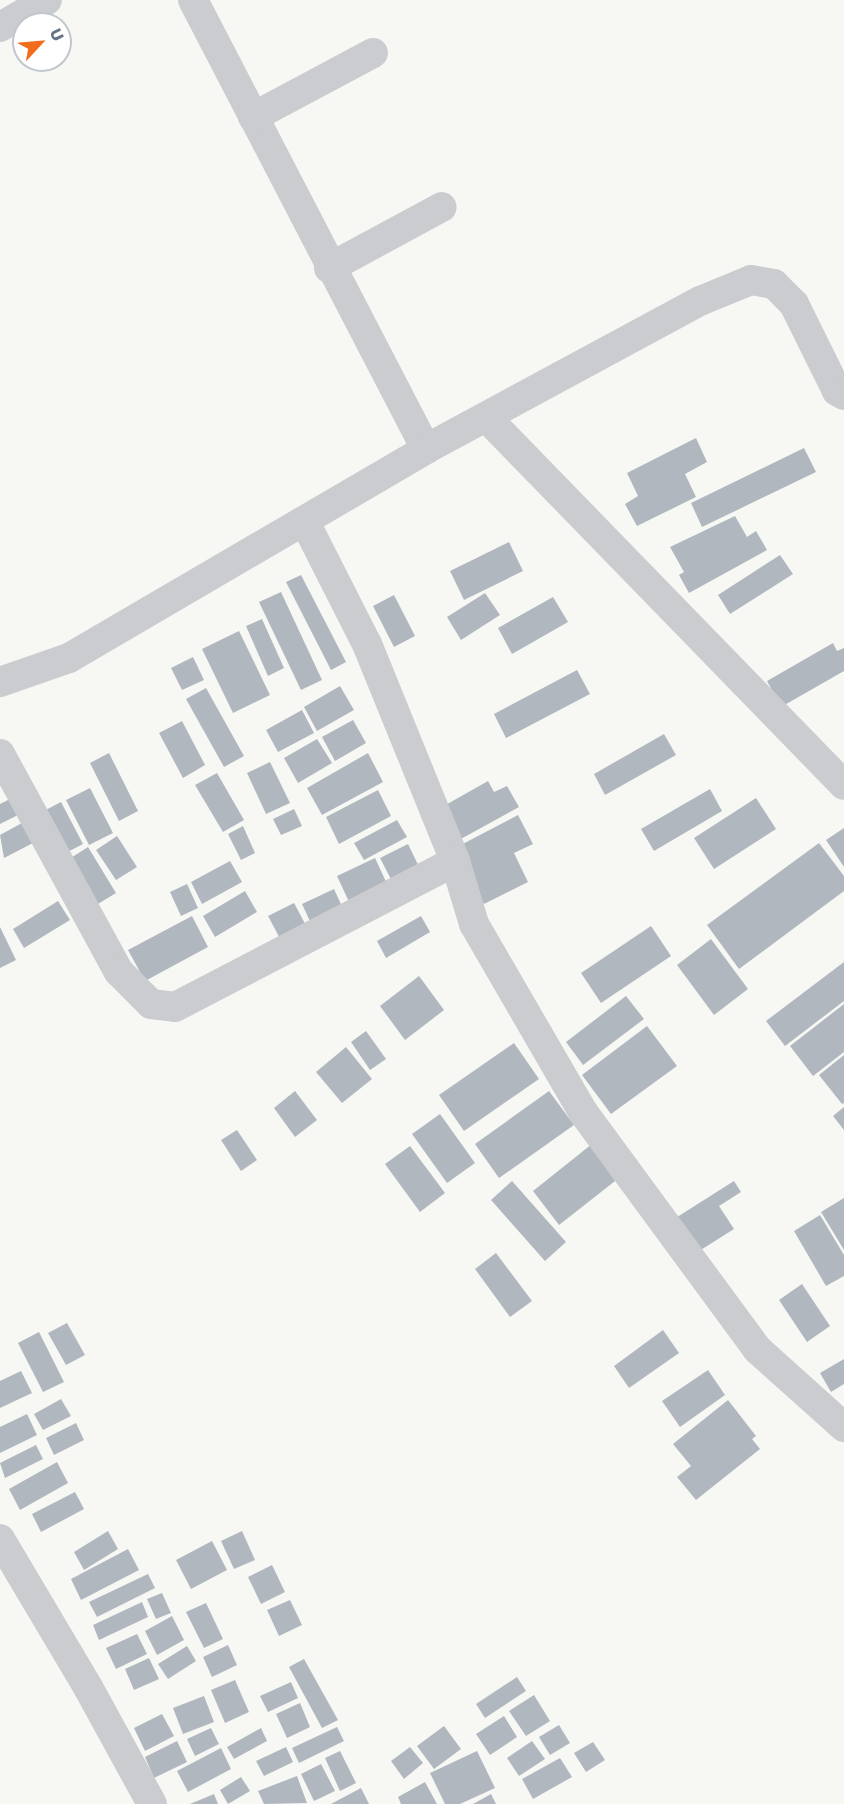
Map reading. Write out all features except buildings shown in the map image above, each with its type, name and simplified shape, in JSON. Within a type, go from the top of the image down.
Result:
[{"type":"street","points":[[0,27],[47,0]]},
{"type":"street","points":[[193,0],[329,268],[426,449]]},
{"type":"street","points":[[253,117],[373,53]]},
{"type":"street","points":[[329,268],[442,207]]},
{"type":"street","points":[[0,682],[69,658],[305,522],[426,449],[700,301],[751,280],[774,284],[794,304],[837,391],[844,395]]},
{"type":"street","points":[[486,417],[844,785]]},
{"type":"street","points":[[305,522],[368,644],[455,861],[474,924],[583,1112],[757,1349],[844,1427]]},
{"type":"street","points":[[0,754],[119,972],[151,1004],[175,1007],[455,861]]},
{"type":"street","points":[[0,1539],[89,1689],[152,1804]]}]
